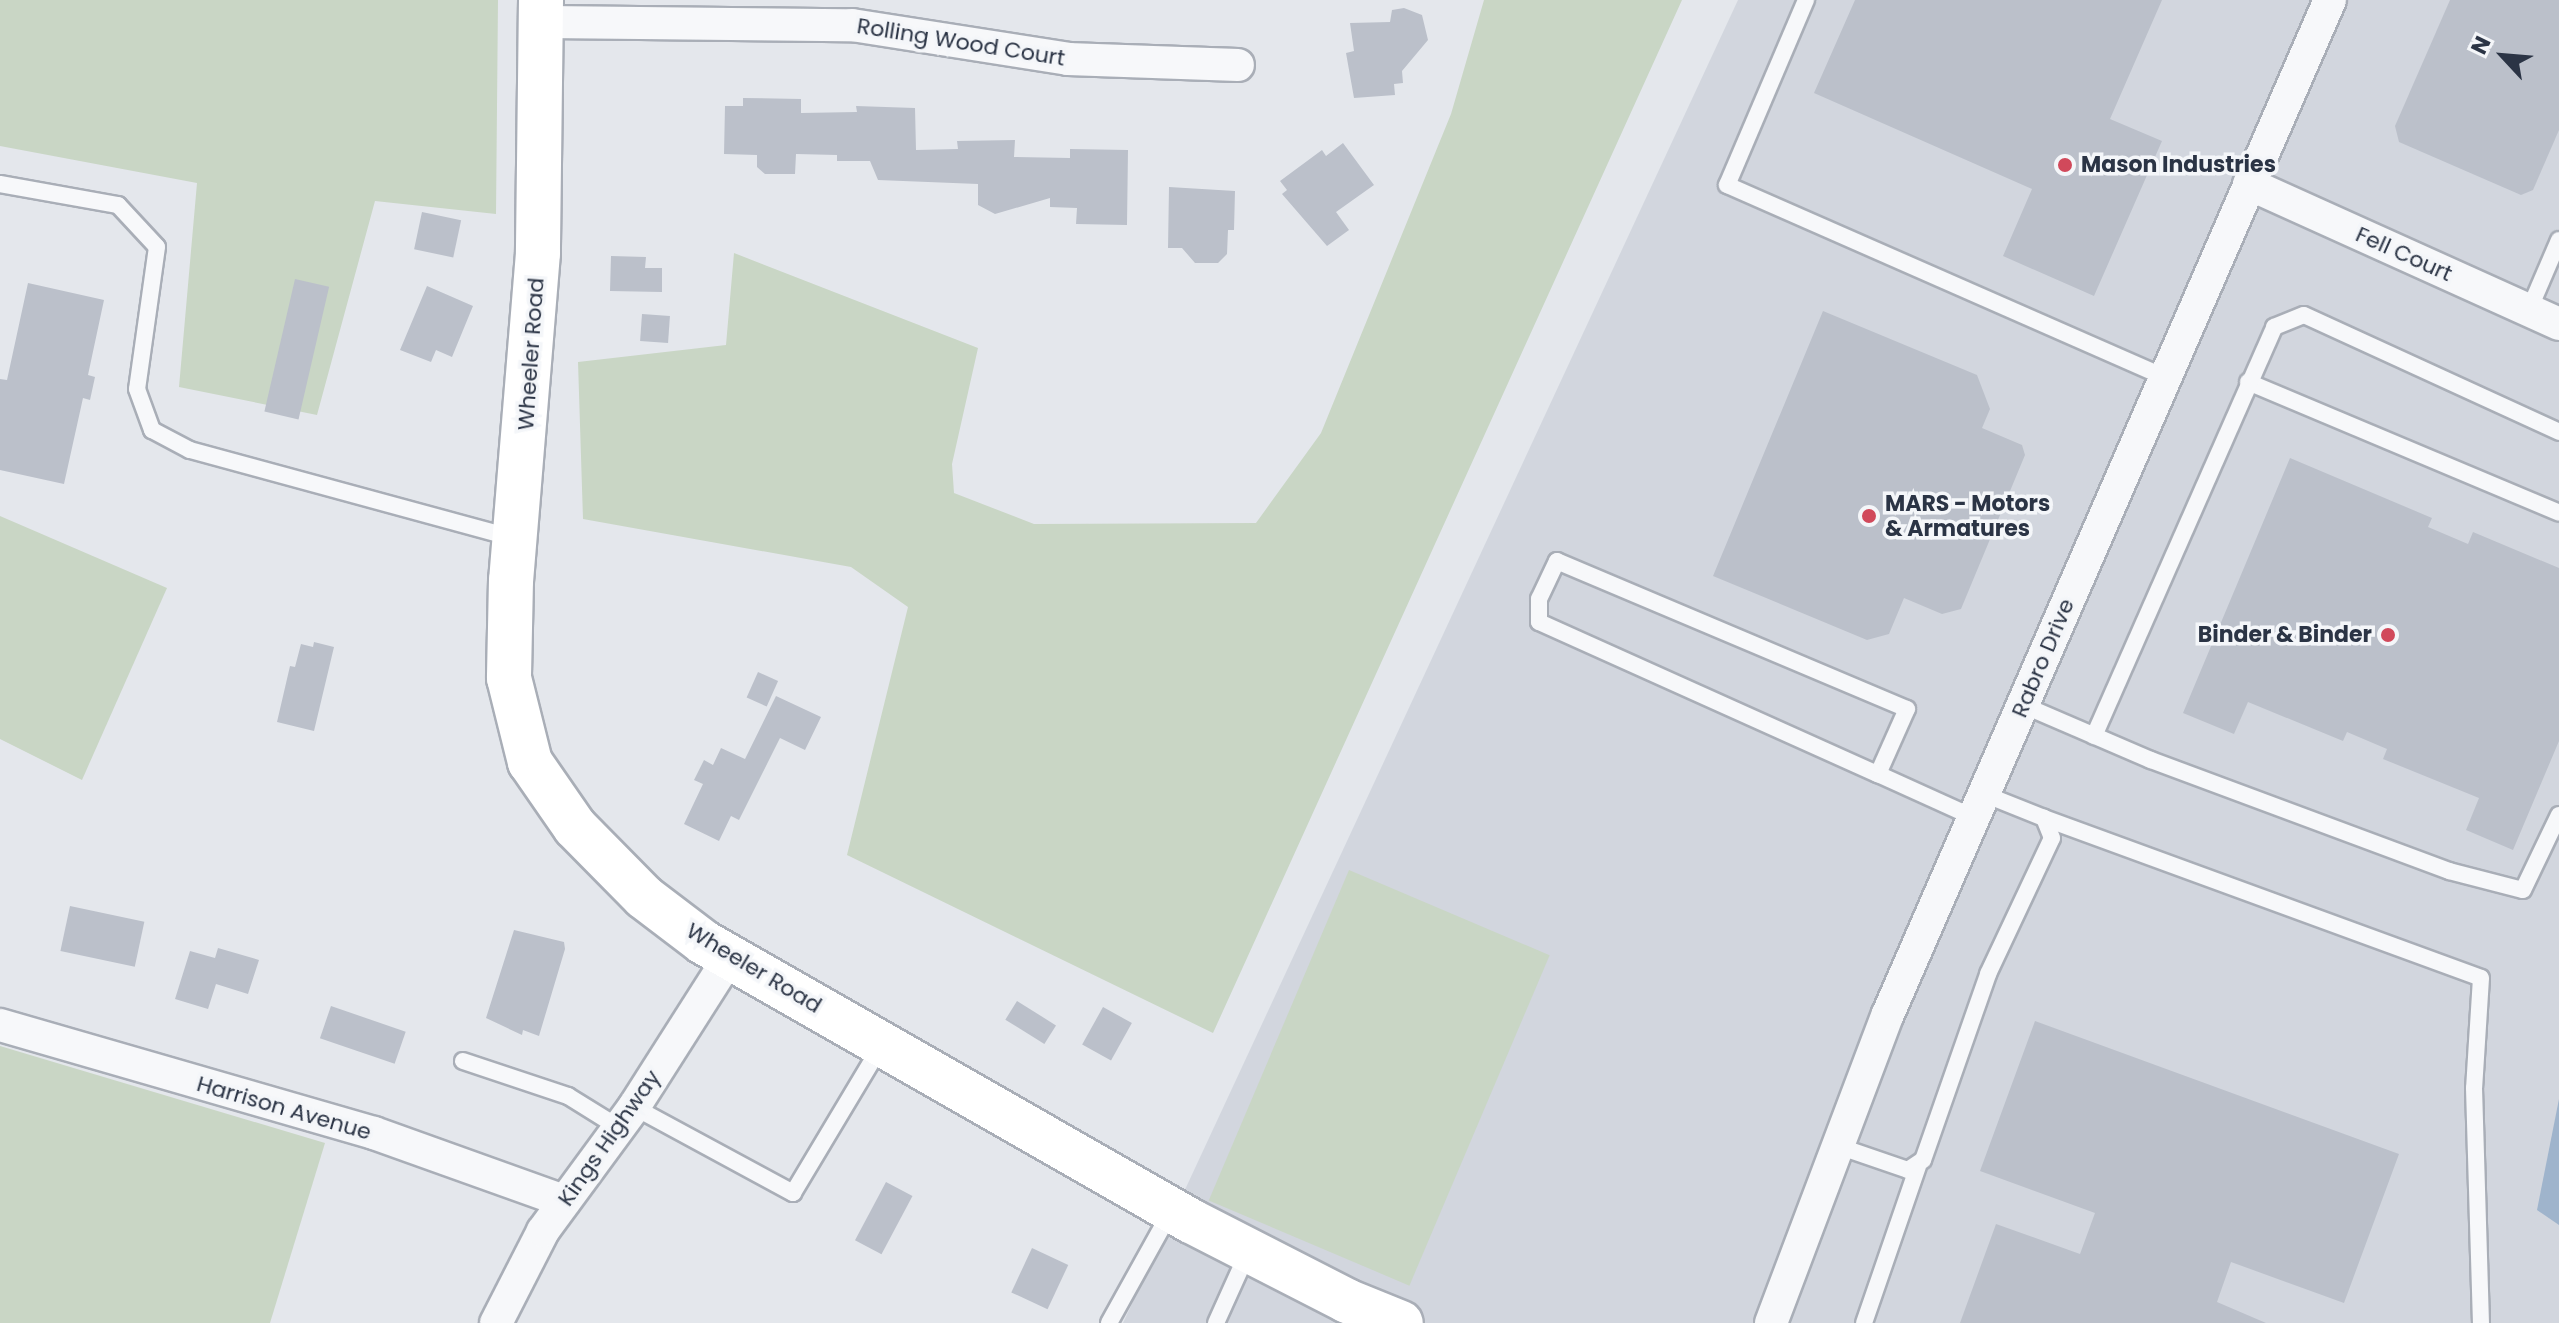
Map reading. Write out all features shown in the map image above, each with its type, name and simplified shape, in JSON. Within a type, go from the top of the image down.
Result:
[{"type":"main road","name":"Wheeler Road","points":[[541,11],[538,253],[515,539],[509,678],[530,762],[575,827],[644,897],[729,958],[1172,1210],[1248,1251],[1401,1323]]},
{"type":"street","name":"Rabro Drive","points":[[1771,1323],[1888,1014],[2330,0]]},
{"type":"street","name":"Rolling Wood Court","points":[[541,11],[852,25],[1068,59],[1238,65]]},
{"type":"street","name":"Fell Court","points":[[2249,184],[2559,324]]},
{"type":"street","name":"Kings Highway","points":[[496,1323],[564,1201],[626,1117],[729,958]]},
{"type":"street","name":"Harrison Avenue","points":[[0,1025],[374,1133],[564,1201]]},
{"type":"lane","points":[[1806,0],[1727,185],[2165,377]]},
{"type":"lane","points":[[0,184],[118,205],[157,247],[137,389],[152,430],[190,450],[515,539]]},
{"type":"lane","points":[[2529,310],[2559,240]]},
{"type":"lane","points":[[2094,736],[2274,327],[2304,315],[2559,432]]},
{"type":"lane","points":[[2248,382],[2559,513]]},
{"type":"lane","points":[[1878,774],[1907,709],[1557,561],[1539,599],[1539,622],[1878,774],[1979,805],[2044,818],[2481,978],[2474,1088],[2481,1323]]},
{"type":"lane","points":[[2023,705],[2094,736],[2449,871],[2523,890],[2559,815]]},
{"type":"lane","points":[[1864,1323],[1988,974],[2052,838],[2044,818]]},
{"type":"lane","points":[[463,1061],[626,1117],[793,1193],[883,1043]]},
{"type":"lane","points":[[1838,1146],[1901,1169],[1918,1166]]},
{"type":"lane","points":[[1109,1323],[1172,1210]]},
{"type":"lane","points":[[1216,1323],[1248,1251]]},
{"type":"shaded area","points":[[1738,0],[2559,0],[2559,1323],[1123,1323]]},
{"type":"green space","points":[[0,0],[498,0],[496,214],[375,201],[317,415],[179,387],[197,183],[0,146]]},
{"type":"green space","points":[[1484,0],[1682,0],[1213,1033],[847,855],[908,607],[851,567],[583,519],[578,362],[726,345],[734,253],[978,348],[952,464],[954,493],[1034,524],[1256,523],[1321,433],[1451,114]]},
{"type":"green space","points":[[0,516],[167,588],[82,780],[0,739]]},
{"type":"green space","points":[[1349,870],[1550,955],[1409,1286],[1209,1200]]},
{"type":"green space","points":[[0,1046],[325,1143],[270,1323],[0,1323]]},
{"type":"water","points":[[2559,1099],[2559,1225],[2537,1210]]},
{"type":"building","name":"Mason Industries","points":[[1855,0],[2162,0],[2110,119],[2162,141],[2094,296],[2003,256],[2032,189],[1814,93]]},
{"type":"building","points":[[2450,0],[2559,0],[2559,130],[2533,190],[2521,195],[2399,142],[2395,126]]},
{"type":"building","points":[[1404,8],[1422,15],[1428,40],[1402,71],[1403,83],[1394,84],[1395,95],[1354,98],[1346,53],[1354,51],[1350,23],[1390,22],[1392,10]]},
{"type":"building","points":[[743,98],[801,99],[801,113],[857,112],[856,106],[915,108],[916,150],[958,149],[957,141],[1015,140],[1014,157],[1070,158],[1070,149],[1128,150],[1127,225],[1076,224],[1077,208],[1050,207],[1050,198],[995,214],[978,205],[978,184],[878,180],[870,161],[837,161],[837,155],[796,154],[795,174],[765,174],[757,167],[757,155],[724,154],[725,106],[743,106]]},
{"type":"building","points":[[1343,143],[1374,185],[1336,212],[1349,230],[1327,246],[1282,194],[1287,190],[1280,181],[1322,150],[1326,156]]},
{"type":"building","points":[[1169,187],[1235,191],[1234,230],[1228,230],[1227,254],[1218,263],[1195,263],[1182,248],[1168,248]]},
{"type":"building","points":[[422,212],[461,220],[453,257],[414,249]]},
{"type":"building","points":[[611,256],[646,257],[645,268],[662,268],[662,292],[610,291]]},
{"type":"building","points":[[295,279],[329,287],[299,419],[264,412]]},
{"type":"building","points":[[28,283],[104,300],[88,375],[95,377],[90,400],[83,398],[64,484],[0,470],[0,379],[7,380]]},
{"type":"building","points":[[427,286],[473,306],[452,357],[436,350],[431,362],[400,350]]},
{"type":"building","name":"MARS - Motors & Armatures","points":[[1823,311],[1977,375],[1990,409],[1982,428],[2022,445],[2025,455],[1961,609],[1942,614],[1904,598],[1889,634],[1867,640],[1713,576]]},
{"type":"building","points":[[642,314],[670,316],[668,343],[640,341]]},
{"type":"building","name":"Binder & Binder","points":[[2290,458],[2432,518],[2428,527],[2468,544],[2473,532],[2559,568],[2559,741],[2513,850],[2466,830],[2479,798],[2383,759],[2387,749],[2347,732],[2343,741],[2248,702],[2234,734],[2183,713]]},
{"type":"building","points":[[314,642],[334,647],[314,731],[277,722],[290,666],[295,667],[301,644],[313,647]]},
{"type":"building","points":[[758,672],[778,681],[767,707],[747,698]]},
{"type":"building","points":[[776,696],[821,717],[805,750],[780,738],[739,820],[731,816],[719,841],[684,824],[703,784],[694,780],[704,760],[713,765],[721,748],[745,759]]},
{"type":"building","points":[[70,906],[144,922],[135,967],[60,951]]},
{"type":"building","points":[[514,930],[564,942],[565,949],[539,1036],[523,1030],[522,1035],[486,1018]]},
{"type":"building","points":[[218,948],[259,960],[248,994],[216,984],[208,1009],[175,999],[190,951],[215,958]]},
{"type":"building","points":[[1017,1001],[1056,1025],[1044,1044],[1005,1020]]},
{"type":"building","points":[[331,1006],[406,1032],[395,1064],[320,1038]]},
{"type":"building","points":[[1103,1007],[1132,1023],[1111,1061],[1082,1045]]},
{"type":"building","points":[[2035,1021],[2399,1154],[2344,1303],[2231,1262],[2217,1302],[2266,1323],[1960,1323],[1996,1224],[2080,1254],[2095,1213],[1980,1171]]},
{"type":"building","points":[[886,1182],[912,1196],[882,1254],[855,1240]]},
{"type":"building","points":[[1032,1248],[1068,1265],[1048,1309],[1011,1292]]},
{"type":"place","name":"Mason Industries","points":[[2065,165]]},
{"type":"place","name":"MARS - Motors & Armatures","points":[[1869,516]]},
{"type":"place","name":"Binder & Binder","points":[[2388,635]]}]
